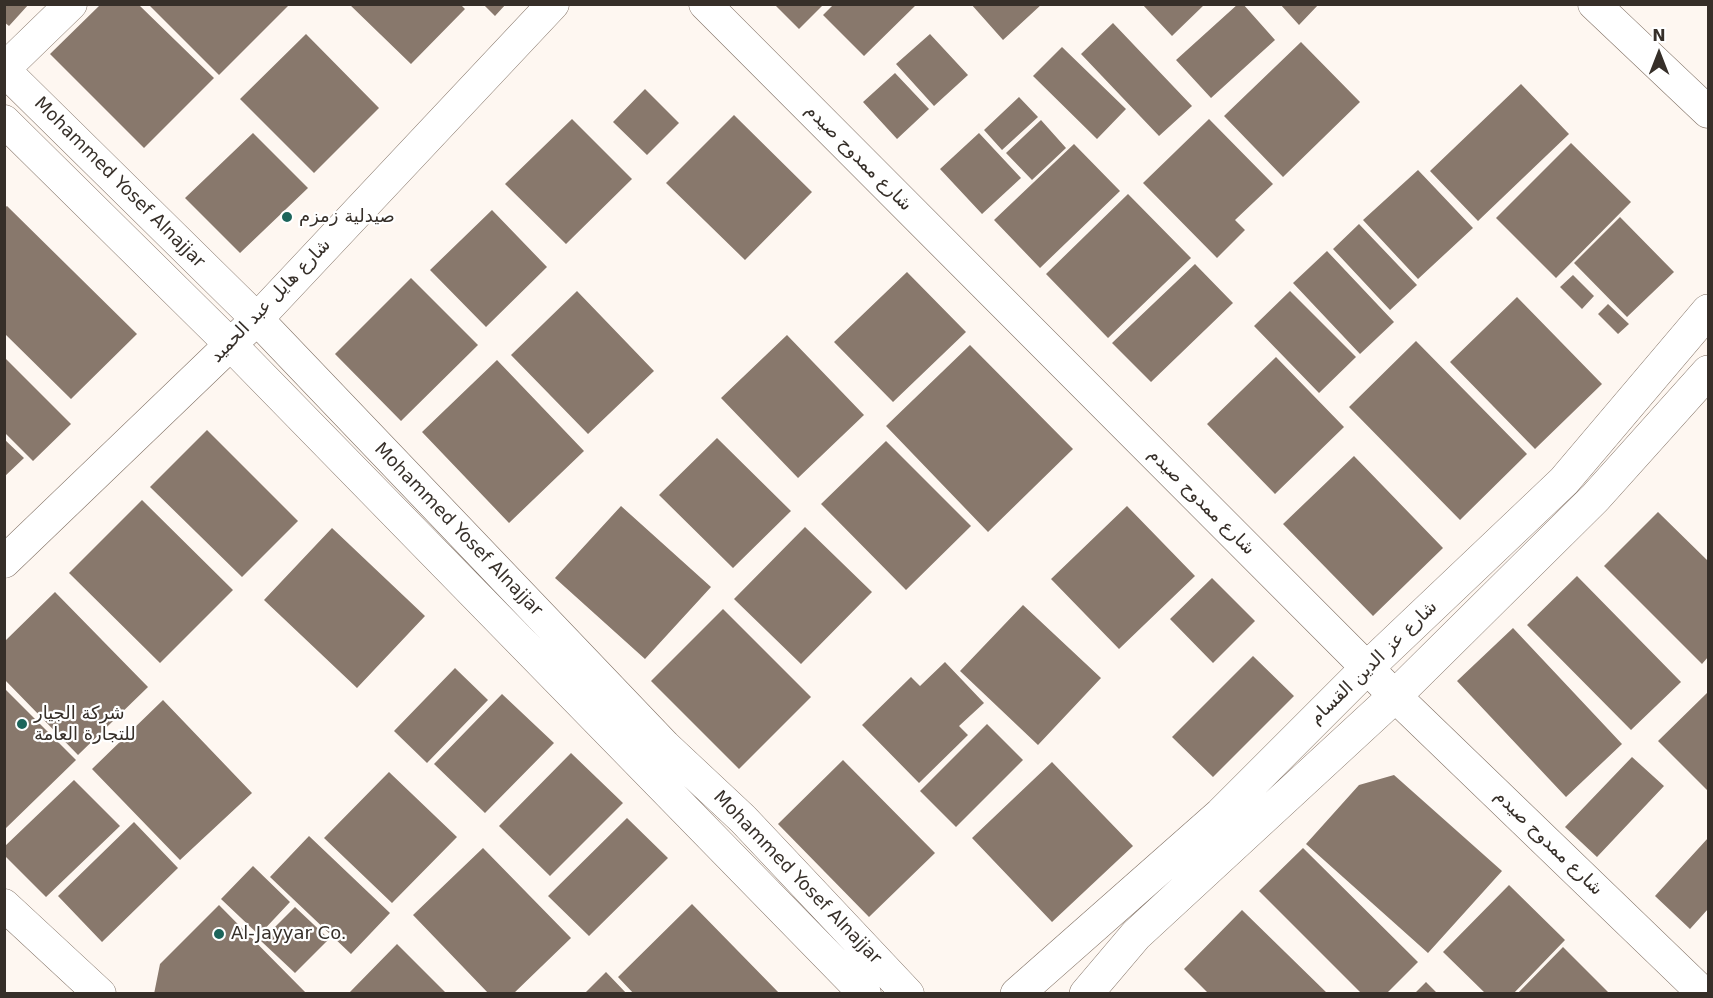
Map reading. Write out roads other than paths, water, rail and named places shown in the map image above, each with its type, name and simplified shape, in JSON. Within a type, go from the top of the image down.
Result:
[{"type":"main road","name":"شارع عز الدين القسام","points":[[1017,993],[1221,814],[1367,668],[1564,481],[1708,311]]},
{"type":"main road","name":"شارع عز الدين القسام","points":[[1086,993],[1136,935],[1395,696],[1595,498],[1708,372]]},
{"type":"street","points":[[4,70],[70,4]]},
{"type":"street","name":"شارع هايل عبد الحميد","points":[[4,562],[257,319],[553,4]]},
{"type":"street","name":"شارع ممدوح صيدم","points":[[705,4],[1395,696],[1704,993]]},
{"type":"street","points":[[1594,4],[1708,112]]},
{"type":"street","name":"Mohammed Yosef Alnajjar","points":[[4,70],[257,319],[665,746],[743,819],[908,993]]},
{"type":"street","name":"Mohammed Yosef Alnajjar","points":[[4,121],[230,344],[865,993]]},
{"type":"street","points":[[4,904],[100,993]]},
{"type":"place","name":"صيدلية زمزم","points":[[287,217]]},
{"type":"place","name":"شركة الجيار للتجارة العامة","points":[[22,724]]},
{"type":"place","name":"Al-Jayyar Co.","points":[[219,934]]}]
